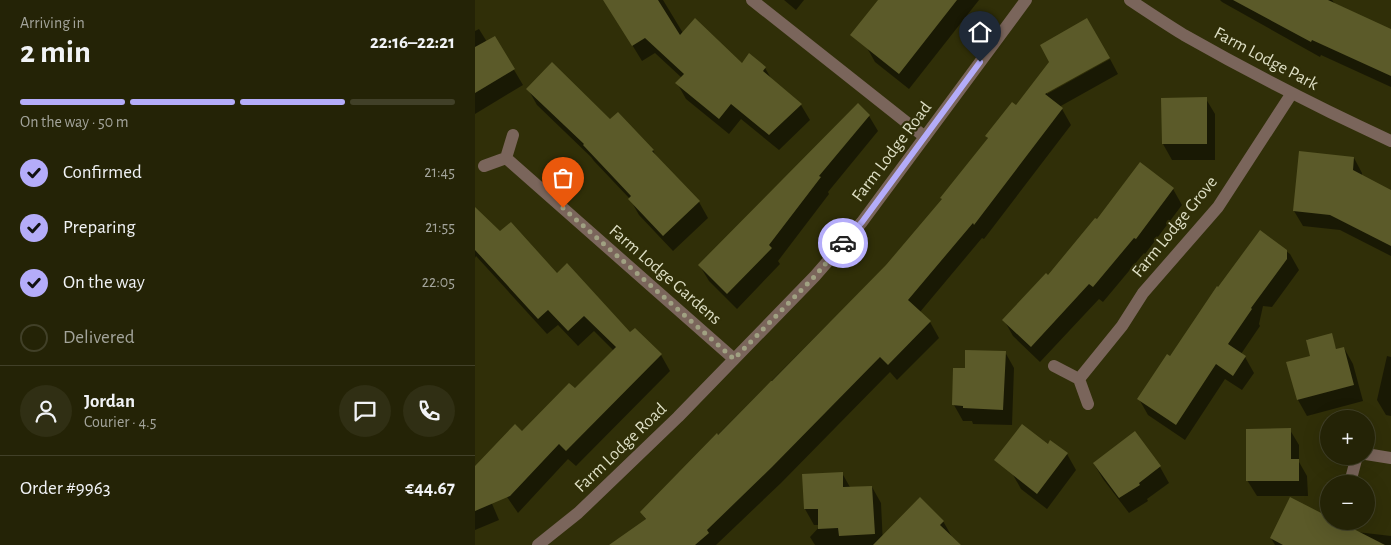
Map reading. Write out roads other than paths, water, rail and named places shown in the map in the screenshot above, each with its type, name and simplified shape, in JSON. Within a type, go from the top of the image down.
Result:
[{"type":"street","points":[[753,0],[925,138]]},
{"type":"street","name":"Farm Lodge Road","points":[[538,545],[578,513],[678,416],[815,276],[856,228],[925,138],[1026,0]]},
{"type":"street","name":"Farm Lodge Park","points":[[1130,0],[1183,34],[1292,93],[1391,141]]},
{"type":"street","name":"Farm Lodge Grove","points":[[1079,379],[1122,326],[1143,293],[1218,207],[1292,93]]},
{"type":"street","points":[[484,166],[506,158],[513,135]]},
{"type":"street","name":"Farm Lodge Gardens","points":[[506,158],[734,359]]},
{"type":"street","points":[[1054,366],[1079,379],[1088,404]]},
{"type":"street","points":[[1375,455],[1391,458]]},
{"type":"street","points":[[1352,474],[1354,465]]}]
